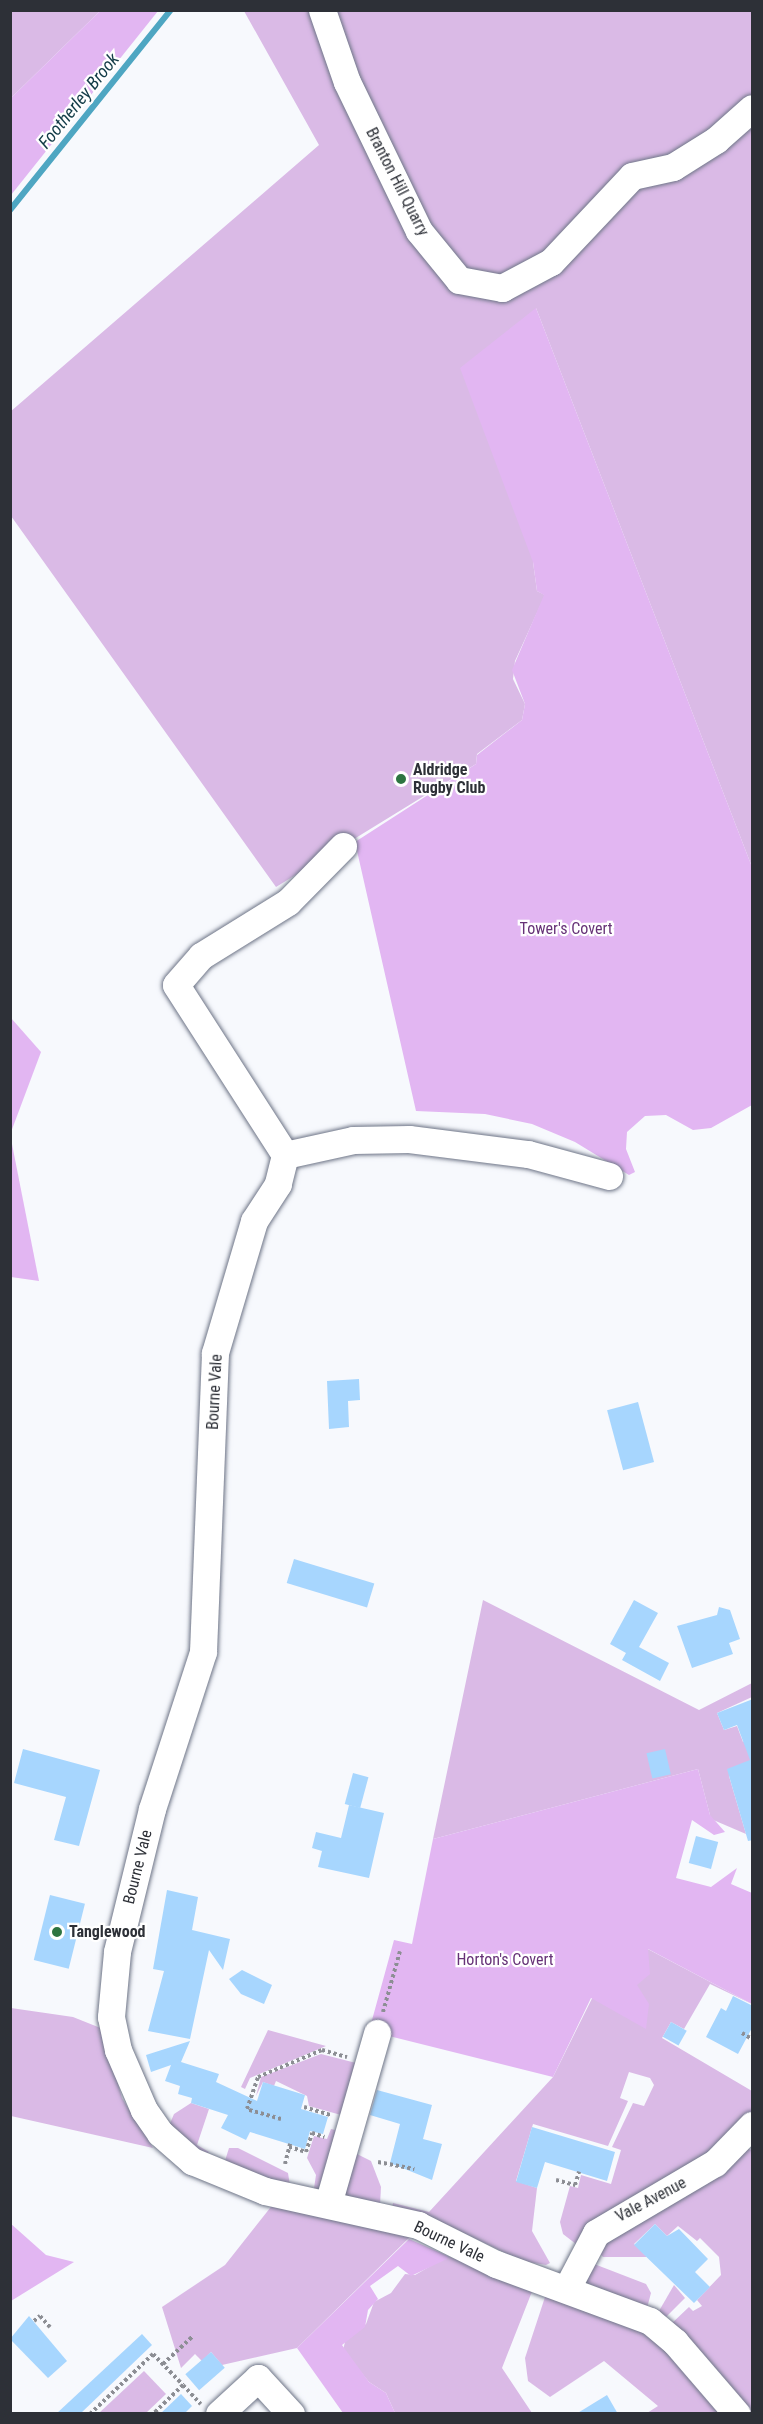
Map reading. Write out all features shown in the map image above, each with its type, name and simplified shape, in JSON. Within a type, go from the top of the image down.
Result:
[{"type":"street","name":"Branton Hill Quarry","points":[[322,10],[347,82],[419,231],[459,280],[502,288],[551,262],[632,176],[673,167],[716,140],[753,108]]},
{"type":"street","points":[[343,846],[288,902],[201,956],[176,985],[285,1155],[353,1140],[409,1138],[516,1152],[609,1176]]},
{"type":"street","name":"Bourne Vale","points":[[285,1155],[278,1184],[254,1221],[215,1353],[203,1652],[152,1809],[117,1952],[111,2017],[135,2094],[160,2133],[180,2153],[207,2170],[265,2191],[418,2225],[496,2264],[550,2287],[650,2321],[675,2342],[737,2414]]},
{"type":"street","points":[[328,2204],[377,2032]]},
{"type":"street","name":"Vale Avenue","points":[[550,2287],[596,2233],[715,2163],[753,2125]]},
{"type":"street","points":[[211,2410],[258,2378],[291,2414]]},
{"type":"path","points":[[377,2032],[400,1951]]},
{"type":"path","points":[[742,2033],[753,2039]]},
{"type":"path","points":[[280,2119],[247,2109],[258,2077],[322,2050],[359,2060]]},
{"type":"path","points":[[285,2164],[289,2145],[306,2152],[312,2133],[326,2137],[332,2115],[304,2107]]},
{"type":"path","points":[[378,2162],[414,2169]]},
{"type":"path","points":[[556,2180],[575,2185],[579,2172]]},
{"type":"path","points":[[34,2321],[40,2316],[50,2327]]},
{"type":"path","points":[[163,2364],[193,2336]]},
{"type":"path","points":[[148,2349],[211,2410]]},
{"type":"path","points":[[90,2413],[153,2354]]},
{"type":"path","points":[[142,2356],[146,2360]]},
{"type":"path","points":[[136,2361],[141,2366]]},
{"type":"path","points":[[131,2365],[136,2370]]},
{"type":"path","points":[[118,2378],[123,2382]]},
{"type":"path","points":[[153,2414],[183,2385]]},
{"type":"shaded area","points":[[11,11],[100,11],[11,98]]},
{"type":"shaded area","points":[[244,11],[752,11],[752,867],[536,308],[533,562],[537,591],[545,595],[515,661],[513,679],[525,704],[522,720],[477,754],[476,764],[276,887],[11,516],[10,412],[319,145]]},
{"type":"shaded area","points":[[483,1600],[699,1710],[752,1683],[752,1697],[717,1713],[724,1730],[737,1726],[743,1742],[752,1739],[752,1767],[729,1776],[746,1834],[711,1819],[698,1769],[433,1839]]},
{"type":"shaded area","points":[[623,1936],[752,2004],[710,1984],[684,2029],[671,2022],[662,2038],[752,2091],[752,2116],[746,2126],[576,2244],[563,2234],[560,2222],[570,2186],[578,2188],[581,2175],[611,2184],[621,2150],[612,2147],[633,2103],[644,2106],[654,2085],[650,2078],[629,2072],[620,2098],[628,2101],[608,2146],[533,2124],[516,2181],[537,2188],[532,2231],[550,2263],[546,2265],[522,2261],[426,2215],[392,2208],[393,2203],[429,2212],[553,2077]]},
{"type":"shaded area","points":[[11,2008],[73,2017],[103,2029],[122,2098],[153,2148],[11,2116]]},
{"type":"shaded area","points":[[268,2030],[326,2046],[250,2078],[245,2089],[241,2087]]},
{"type":"shaded area","points":[[321,2054],[356,2063],[341,2115],[309,2106],[307,2096],[276,2081],[274,2086],[263,2082],[256,2096],[261,2077]]},
{"type":"shaded area","points":[[191,2103],[209,2109],[197,2145],[209,2152],[201,2160],[166,2133],[174,2114]]},
{"type":"shaded area","points":[[331,2129],[339,2131],[320,2196],[313,2195],[316,2175],[307,2158],[314,2136],[327,2139]]},
{"type":"shaded area","points":[[229,2148],[238,2148],[288,2173],[290,2186],[224,2164]]},
{"type":"shaded area","points":[[744,2148],[752,2150],[752,2413],[747,2413],[670,2325],[689,2307],[693,2311],[702,2306],[697,2300],[721,2275],[719,2257],[700,2238],[697,2241],[678,2226],[667,2236],[655,2224],[634,2244],[647,2257],[603,2257],[592,2245]]},
{"type":"shaded area","points":[[351,2151],[371,2161],[381,2187],[380,2205],[342,2197]]},
{"type":"shaded area","points":[[274,2203],[412,2235],[297,2348],[222,2365],[211,2352],[202,2361],[195,2354],[181,2368],[162,2307],[225,2265]]},
{"type":"shaded area","points":[[448,2256],[533,2289],[502,2368],[532,2413],[395,2413],[386,2393],[369,2382],[343,2350],[346,2338],[366,2324],[374,2302],[391,2293],[405,2274],[415,2275]]},
{"type":"shaded area","points":[[589,2262],[646,2284],[651,2293],[647,2308],[584,2282]]},
{"type":"shaded area","points":[[674,2285],[685,2298],[666,2317],[659,2311]]},
{"type":"shaded area","points":[[546,2294],[648,2330],[725,2413],[647,2413],[658,2406],[604,2361],[550,2397],[528,2381],[525,2358]]},
{"type":"shaded area","points":[[144,2371],[166,2394],[146,2413],[99,2413]]},
{"type":"green space","points":[[100,11],[158,11],[11,195],[11,98]]},
{"type":"green space","name":"Tower's Covert","points":[[536,308],[752,867],[752,1105],[711,1128],[693,1130],[666,1115],[645,1116],[627,1132],[626,1149],[635,1172],[629,1175],[575,1142],[532,1124],[485,1114],[416,1111],[355,842],[476,764],[477,755],[522,720],[525,704],[512,670],[544,595],[537,591],[533,562],[460,368]]},
{"type":"green space","points":[[11,1018],[41,1052],[11,1132]]},
{"type":"green space","points":[[11,1139],[39,1281],[11,1277]]},
{"type":"green space","name":"Horton's Covert","points":[[698,1769],[710,1815],[725,1832],[714,1835],[692,1820],[676,1878],[711,1887],[737,1868],[731,1884],[752,1893],[752,2004],[648,1949],[650,1974],[637,1985],[649,2004],[646,2029],[591,1998],[553,2077],[369,2031],[394,1940],[412,1944],[433,1839]]},
{"type":"green space","points":[[10,2223],[46,2255],[74,2262],[11,2301]]},
{"type":"green space","points":[[409,2239],[448,2256],[447,2259],[411,2276],[398,2266],[370,2286],[378,2299],[368,2310],[365,2327],[342,2345],[369,2382],[386,2393],[395,2413],[343,2413],[297,2348]]},
{"type":"building","points":[[359,1379],[360,1400],[348,1401],[349,1427],[329,1429],[327,1381]]},
{"type":"building","points":[[638,1402],[654,1462],[623,1470],[607,1410]]},
{"type":"building","points":[[294,1559],[374,1584],[367,1607],[287,1583]]},
{"type":"building","points":[[634,1600],[658,1613],[639,1647],[669,1663],[660,1681],[622,1660],[626,1653],[610,1644]]},
{"type":"building","points":[[719,1607],[730,1610],[740,1639],[729,1643],[733,1654],[692,1668],[677,1626],[717,1615]]},
{"type":"building","points":[[753,1699],[753,1840],[748,1841],[727,1769],[750,1760],[737,1725],[724,1730],[717,1713]]},
{"type":"building","points":[[23,1749],[100,1770],[79,1846],[54,1840],[66,1797],[14,1783]]},
{"type":"building","points":[[665,1749],[671,1774],[652,1779],[646,1753]]},
{"type":"building","points":[[353,1773],[368,1777],[360,1808],[345,1804]]},
{"type":"building","points":[[349,1805],[384,1813],[369,1878],[318,1867],[322,1851],[312,1848],[316,1832],[341,1838]]},
{"type":"building","points":[[696,1836],[718,1842],[711,1869],[689,1863]]},
{"type":"building","points":[[167,1890],[198,1897],[192,1930],[230,1939],[223,1970],[209,1950],[190,2039],[148,2031],[164,1971],[153,1969]]},
{"type":"building","name":"Tanglewood","points":[[50,1895],[85,1904],[69,1969],[34,1960]]},
{"type":"building","points":[[242,1970],[272,1985],[264,2004],[241,1994],[229,1979]]},
{"type":"building","points":[[733,1996],[753,2006],[753,2026],[738,2054],[706,2037],[721,2008],[726,2011]]},
{"type":"building","points":[[671,2022],[687,2031],[679,2046],[663,2037]]},
{"type":"building","points":[[190,2041],[181,2062],[219,2074],[216,2082],[257,2101],[263,2082],[305,2095],[301,2109],[328,2117],[323,2134],[310,2131],[305,2149],[250,2132],[246,2140],[221,2128],[228,2115],[191,2103],[192,2098],[178,2094],[180,2086],[165,2081],[171,2065],[151,2072],[146,2055]]},
{"type":"building","points":[[377,2090],[432,2105],[423,2139],[442,2144],[432,2180],[390,2163],[400,2124],[370,2115]]},
{"type":"building","points":[[532,2127],[615,2152],[607,2181],[545,2162],[537,2188],[516,2182]]},
{"type":"building","points":[[655,2224],[667,2236],[679,2229],[708,2259],[695,2272],[710,2287],[694,2303],[634,2245]]},
{"type":"building","points":[[29,2316],[67,2361],[48,2378],[10,2339]]},
{"type":"building","points":[[142,2334],[152,2345],[80,2414],[56,2414]]},
{"type":"building","points":[[211,2352],[225,2368],[199,2390],[185,2374]]},
{"type":"building","points":[[181,2394],[192,2406],[184,2414],[160,2414]]},
{"type":"building","points":[[607,2395],[618,2414],[576,2414]]},
{"type":"waterway","name":"Footherley Brook","points":[[10,210],[171,10]]},
{"type":"place","name":"Aldridge Rugby Club","points":[[401,779]]},
{"type":"place","name":"Tanglewood","points":[[57,1932]]}]
